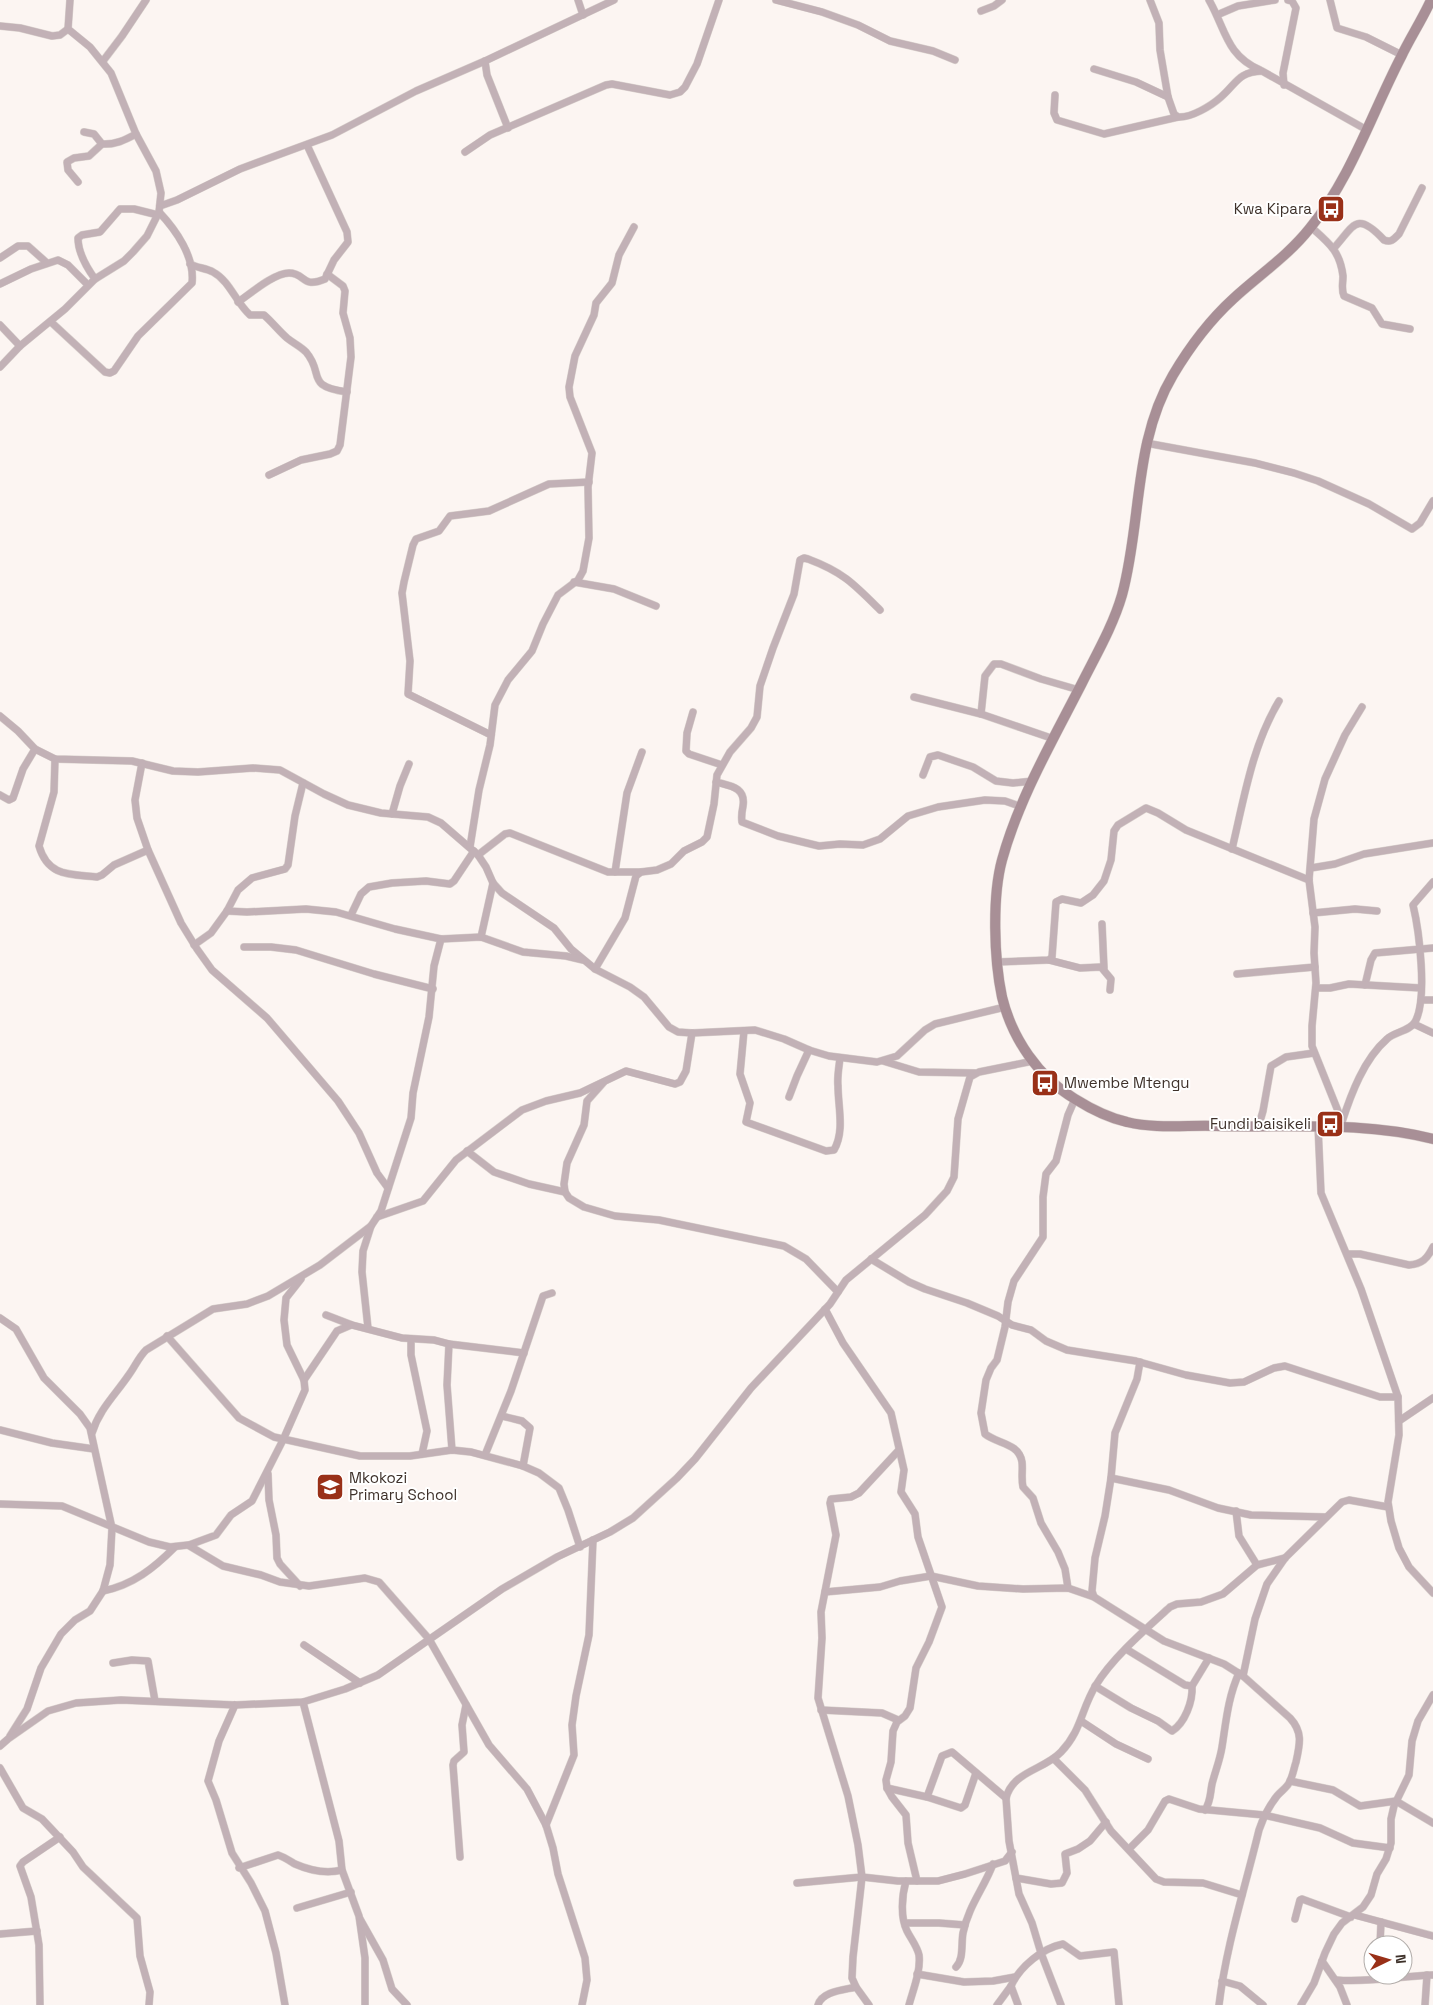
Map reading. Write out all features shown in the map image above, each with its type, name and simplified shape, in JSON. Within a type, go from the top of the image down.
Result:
[{"type":"main road","points":[[1431,0],[1402,55],[1338,189],[1311,227],[1288,254],[1232,300],[1206,328],[1171,379],[1155,414],[1146,444],[1132,546],[1122,593],[1104,637],[1033,781],[1002,860],[997,883],[997,962],[999,984],[1014,1032],[1033,1061],[1056,1087],[1102,1114],[1130,1123],[1258,1128],[1318,1126],[1341,1123],[1433,1139]]},
{"type":"street","points":[[0,26],[20,28],[52,36],[60,35],[68,29],[70,0]]},
{"type":"street","points":[[103,61],[130,26],[146,0]]},
{"type":"street","points":[[578,0],[582,15]]},
{"type":"street","points":[[95,279],[89,272],[80,250],[78,238],[82,235],[100,232],[120,209],[159,211],[240,169],[332,135],[416,90],[484,61],[614,0]]},
{"type":"street","points":[[465,152],[490,135],[606,84],[670,95],[680,92],[696,64],[719,0]]},
{"type":"street","points":[[776,0],[822,12],[858,25],[890,41],[933,51],[954,60]]},
{"type":"street","points":[[981,11],[994,6],[1002,0]]},
{"type":"street","points":[[1150,0],[1159,22],[1160,50],[1168,97],[1174,114],[1178,117]]},
{"type":"street","points":[[1209,0],[1230,46],[1239,58],[1367,130]]},
{"type":"street","points":[[1217,15],[1238,6],[1275,0]]},
{"type":"street","points":[[1284,85],[1283,73],[1296,8],[1292,1],[1288,0]]},
{"type":"street","points":[[1330,0],[1337,28],[1374,41],[1402,55]]},
{"type":"street","points":[[0,367],[20,346],[51,322],[95,279],[124,261],[147,236],[159,211],[161,193],[156,171],[136,134],[111,73],[103,61],[68,29]]},
{"type":"street","points":[[484,61],[487,75],[508,128]]},
{"type":"street","points":[[1094,69],[1158,91],[1168,97]]},
{"type":"street","points":[[1054,95],[1054,114],[1057,120],[1104,134],[1189,115],[1216,100],[1243,75],[1251,72],[1262,72]]},
{"type":"street","points":[[84,132],[94,134],[102,144]]},
{"type":"street","points":[[78,182],[68,170],[67,162],[74,158],[89,156],[102,144],[115,143],[136,134]]},
{"type":"street","points":[[238,302],[281,274],[299,275],[303,280],[309,282],[317,282],[325,278],[334,260],[348,242],[349,237],[307,145]]},
{"type":"street","points":[[1334,248],[1350,227],[1359,223],[1364,223],[1384,240],[1388,242],[1393,240],[1404,226],[1422,188]]},
{"type":"street","points":[[51,322],[105,372],[110,373],[114,370],[138,336],[192,283],[193,275],[190,264],[180,239],[159,211]]},
{"type":"street","points":[[1311,227],[1334,248],[1341,263],[1344,296],[1372,308],[1382,324],[1410,329]]},
{"type":"street","points":[[350,915],[361,894],[369,887],[426,880],[450,884],[474,851],[495,705],[508,680],[532,651],[558,595],[581,576],[583,571],[589,538],[589,482],[592,453],[570,397],[571,369],[594,315],[596,303],[612,283],[619,255],[634,228]]},
{"type":"street","points":[[0,258],[18,246],[28,246],[47,263]]},
{"type":"street","points":[[0,284],[58,260],[88,285]]},
{"type":"street","points":[[190,264],[214,272],[250,315],[264,315],[305,352],[310,358],[317,379],[321,384],[327,388],[347,392]]},
{"type":"street","points":[[270,474],[301,460],[337,451],[340,445],[351,357],[350,338],[343,314],[345,291],[343,286],[327,274]]},
{"type":"street","points":[[0,325],[20,346]]},
{"type":"street","points":[[1146,444],[1255,463],[1294,473],[1369,504],[1409,528],[1416,528],[1433,501]]},
{"type":"street","points":[[491,736],[408,694],[410,661],[402,593],[413,544],[420,537],[442,529],[450,516],[489,511],[548,484],[589,482]]},
{"type":"street","points":[[474,851],[505,834],[513,833],[608,872],[641,872],[657,870],[667,866],[686,850],[704,841],[709,832],[716,782],[722,765],[757,717],[760,686],[794,594],[799,564],[802,559],[808,559],[831,568],[849,579],[880,610]]},
{"type":"street","points":[[574,582],[614,589],[656,606]]},
{"type":"street","points":[[981,714],[985,676],[994,664],[1001,664],[1078,690]]},
{"type":"street","points":[[914,697],[981,714],[1054,739]]},
{"type":"street","points":[[1232,849],[1257,749],[1267,720],[1279,701]]},
{"type":"street","points":[[1341,1123],[1323,1071],[1314,1053],[1311,1034],[1316,988],[1314,953],[1316,927],[1309,880],[1314,819],[1325,779],[1345,734],[1362,707]]},
{"type":"street","points":[[693,712],[687,733],[686,751],[688,754],[722,765]]},
{"type":"street","points":[[0,716],[18,731],[34,749],[55,759],[142,763],[173,771],[198,772],[262,768],[284,772],[348,805],[392,814],[434,819],[447,827],[474,851],[493,883],[505,895],[554,928],[571,949],[595,969],[630,987],[644,997],[669,1027],[678,1032],[744,1030],[765,1032],[809,1050],[840,1058],[883,1061],[919,1072],[975,1073],[1033,1061]]},
{"type":"street","points":[[0,795],[8,800],[13,798],[23,768],[34,749]]},
{"type":"street","points":[[615,872],[627,793],[642,752]]},
{"type":"street","points":[[923,776],[930,757],[937,755],[973,767],[996,781],[1033,781]]},
{"type":"street","points":[[55,759],[54,792],[39,846],[42,854],[51,866],[61,874],[100,876],[114,865],[148,850]]},
{"type":"street","points":[[142,763],[136,810],[148,850],[173,908],[194,945],[212,970],[266,1018],[338,1101],[359,1133],[377,1174],[388,1188]]},
{"type":"street","points":[[392,814],[409,764]]},
{"type":"street","points":[[716,782],[736,788],[743,794],[742,822],[771,834],[819,846],[840,844],[867,845],[880,839],[908,816],[938,807],[986,800],[1005,801],[1022,807]]},
{"type":"street","points":[[194,945],[211,933],[227,911],[238,890],[252,878],[279,871],[288,866],[295,816],[303,783]]},
{"type":"street","points":[[1049,960],[1053,954],[1056,902],[1062,899],[1081,903],[1101,887],[1111,860],[1114,831],[1118,825],[1146,808],[1153,810],[1186,830],[1309,880]]},
{"type":"street","points":[[1311,868],[1335,864],[1364,854],[1433,843]]},
{"type":"street","points":[[595,969],[621,928],[634,881],[641,872]]},
{"type":"street","points":[[1341,1123],[1372,1055],[1391,1035],[1414,1024],[1418,1017],[1421,1000],[1420,949],[1413,903],[1433,882]]},
{"type":"street","points":[[480,937],[493,883]]},
{"type":"street","points":[[227,911],[247,912],[306,909],[350,915],[395,929],[441,939],[480,937],[523,952],[566,956],[583,960]]},
{"type":"street","points":[[1313,913],[1355,909],[1377,911]]},
{"type":"street","points":[[1102,924],[1104,968],[1111,979],[1110,990]]},
{"type":"street","points":[[92,1433],[99,1415],[128,1376],[138,1357],[146,1350],[213,1309],[253,1302],[268,1296],[328,1260],[371,1226],[381,1210],[411,1118],[433,989],[434,966],[441,939]]},
{"type":"street","points":[[244,947],[279,947],[296,950],[374,974],[433,989]]},
{"type":"street","points":[[1365,985],[1371,960],[1375,953],[1433,948]]},
{"type":"street","points":[[997,962],[1049,960],[1080,968],[1099,966],[1104,968]]},
{"type":"street","points":[[1237,974],[1315,967]]},
{"type":"street","points":[[1316,988],[1330,988],[1349,984],[1421,988]]},
{"type":"street","points":[[1421,1000],[1433,1000]]},
{"type":"street","points":[[883,1061],[901,1053],[925,1030],[935,1024],[1005,1007]]},
{"type":"street","points":[[1414,1024],[1433,1034]]},
{"type":"street","points":[[744,1030],[740,1074],[750,1101],[746,1122],[826,1151],[834,1150],[839,1132],[838,1083],[840,1058]]},
{"type":"street","points":[[377,1217],[422,1201],[451,1165],[522,1110],[546,1101],[575,1095],[628,1070],[675,1084],[680,1082],[686,1071],[692,1033]]},
{"type":"street","points":[[790,1097],[796,1076],[809,1050]]},
{"type":"street","points":[[1258,1128],[1271,1066],[1286,1057],[1314,1053]]},
{"type":"street","points":[[0,1746],[48,1711],[61,1706],[96,1701],[155,1701],[235,1705],[302,1702],[360,1683],[378,1674],[502,1589],[557,1557],[610,1532],[633,1518],[677,1478],[767,1370],[824,1309],[846,1280],[925,1215],[951,1186],[954,1177],[958,1119],[968,1080],[975,1073]]},
{"type":"street","points":[[603,1083],[586,1104],[584,1125],[567,1163],[564,1180],[565,1192],[569,1198],[584,1207],[615,1216],[658,1220],[784,1246],[806,1260],[838,1292]]},
{"type":"street","points":[[1068,1588],[1065,1568],[1058,1552],[1042,1525],[1033,1498],[1023,1486],[1022,1460],[1019,1453],[1014,1447],[988,1436],[982,1427],[980,1413],[986,1380],[990,1368],[997,1360],[1014,1281],[1043,1237],[1043,1197],[1046,1174],[1056,1161],[1065,1124],[1075,1099]]},
{"type":"street","points":[[1318,1126],[1322,1193],[1348,1254],[1398,1397],[1399,1421],[1388,1506],[1391,1522],[1403,1557],[1412,1572],[1433,1593]]},
{"type":"street","points":[[467,1151],[494,1172],[529,1184],[565,1192]]},
{"type":"street","points":[[368,1328],[362,1258],[371,1226]]},
{"type":"street","points":[[1348,1254],[1360,1254],[1409,1265],[1424,1261],[1433,1247]]},
{"type":"street","points":[[871,1259],[909,1282],[967,1303],[1017,1327],[1027,1329],[1046,1341],[1067,1350],[1140,1362],[1186,1375],[1240,1383],[1282,1366],[1380,1397],[1398,1397]]},
{"type":"street","points":[[0,1504],[62,1506],[112,1528],[163,1546],[188,1545],[216,1535],[232,1515],[249,1504],[259,1491],[284,1440],[305,1390],[304,1380],[288,1345],[284,1320],[286,1298],[304,1274]]},
{"type":"street","points":[[485,1454],[502,1416],[544,1296],[552,1292]]},
{"type":"street","points":[[824,1309],[843,1343],[887,1406],[893,1421],[904,1473],[901,1492],[915,1514],[918,1537],[938,1592],[942,1609],[916,1668],[910,1708],[905,1716],[898,1720],[893,1731],[891,1762],[886,1780],[887,1788],[892,1797],[906,1815],[908,1843],[917,1882]]},
{"type":"street","points":[[326,1315],[352,1324],[411,1339],[434,1340],[449,1344],[524,1353]]},
{"type":"street","points":[[0,1318],[16,1329],[44,1378],[84,1418],[92,1433],[112,1528],[110,1565],[103,1591],[90,1611],[74,1620],[61,1634],[42,1668],[27,1709],[8,1739]]},
{"type":"street","points":[[304,1380],[337,1331],[352,1324]]},
{"type":"street","points":[[167,1336],[239,1418],[284,1440],[360,1456],[422,1454],[452,1450],[485,1454],[539,1473],[559,1488],[580,1546]]},
{"type":"street","points":[[411,1339],[412,1360],[427,1431],[422,1454]]},
{"type":"street","points":[[449,1344],[447,1385],[452,1450]]},
{"type":"street","points":[[1094,1597],[1092,1591],[1095,1558],[1105,1516],[1115,1433],[1136,1379],[1140,1362]]},
{"type":"street","points":[[1399,1421],[1433,1398]]},
{"type":"street","points":[[502,1416],[522,1420],[530,1428],[523,1466]]},
{"type":"street","points":[[0,1430],[52,1443],[94,1449]]},
{"type":"street","points":[[868,2004],[852,1978],[852,1957],[862,1877],[848,1796],[818,1702],[822,1638],[821,1612],[836,1535],[830,1503],[832,1499],[851,1497],[859,1493],[899,1450]]},
{"type":"street","points":[[268,1471],[269,1500],[276,1535],[278,1561],[300,1586]]},
{"type":"street","points":[[1111,1478],[1169,1490],[1218,1508],[1259,1516],[1283,1514],[1326,1517]]},
{"type":"street","points":[[1205,1810],[1210,1801],[1212,1783],[1222,1748],[1230,1697],[1241,1674],[1261,1598],[1270,1579],[1285,1558],[1335,1507],[1344,1501],[1388,1506]]},
{"type":"street","points":[[1236,1511],[1239,1536],[1257,1565]]},
{"type":"street","points":[[546,1826],[574,1755],[572,1725],[589,1635],[593,1540]]},
{"type":"street","points":[[188,1545],[223,1566],[300,1586],[332,1584],[357,1578],[374,1580],[383,1586],[429,1639],[489,1745],[527,1788],[546,1826],[558,1874],[585,1958],[587,1980],[582,2005]]},
{"type":"street","points":[[103,1591],[125,1585],[137,1579],[156,1565],[175,1547]]},
{"type":"street","points":[[1061,2005],[1040,1954],[1016,1878],[1009,1841],[1006,1798],[1011,1787],[1021,1776],[1054,1759],[1073,1739],[1095,1686],[1107,1669],[1145,1630],[1174,1605],[1201,1602],[1223,1594],[1257,1565],[1285,1558]]},
{"type":"street","points":[[825,1592],[880,1587],[900,1581],[931,1576],[978,1586],[1023,1589],[1068,1588],[1094,1597],[1164,1640],[1218,1661],[1241,1674],[1290,1718],[1298,1730],[1300,1745],[1290,1781],[1275,1798],[1264,1815],[1259,1830],[1222,1981],[1219,2005]]},
{"type":"street","points":[[304,1645],[360,1683]]},
{"type":"street","points":[[1126,1649],[1186,1685],[1192,1686]]},
{"type":"street","points":[[1095,1686],[1131,1708],[1158,1721],[1172,1731],[1176,1729],[1185,1715],[1191,1701],[1192,1686],[1209,1658]]},
{"type":"street","points":[[113,1663],[132,1660],[148,1662],[155,1701]]},
{"type":"street","points":[[1301,2005],[1314,1983],[1334,1934],[1342,1923],[1363,1906],[1371,1895],[1377,1874],[1390,1848],[1391,1819],[1396,1801],[1409,1775],[1412,1741],[1417,1724],[1433,1695]]},
{"type":"street","points":[[302,1702],[339,1841],[342,1870],[359,1916],[383,1960],[394,1993],[407,2005]]},
{"type":"street","points":[[235,1705],[219,1741],[208,1781],[216,1800],[232,1853],[251,1883],[265,1911],[276,1953],[285,2005]]},
{"type":"street","points":[[460,1857],[453,1765],[454,1761],[464,1752],[462,1725],[466,1705]]},
{"type":"street","points":[[821,1710],[882,1712],[898,1720]]},
{"type":"street","points":[[1081,1721],[1116,1744],[1148,1759]]},
{"type":"street","points":[[928,1797],[943,1754],[954,1752],[1006,1798]]},
{"type":"street","points":[[1054,1759],[1085,1790],[1111,1831],[1130,1849],[1151,1876],[1159,1881],[1203,1883],[1242,1895]]},
{"type":"street","points":[[0,1768],[21,1806],[40,1818],[60,1837],[83,1867],[137,1918],[140,1956],[150,1992],[149,2005]]},
{"type":"street","points":[[887,1788],[928,1797],[958,1808],[965,1805],[976,1773]]},
{"type":"street","points":[[1290,1781],[1333,1790],[1360,1806],[1396,1801],[1404,1804],[1433,1823]]},
{"type":"street","points":[[1130,1849],[1148,1830],[1166,1800],[1205,1810],[1264,1815],[1320,1828],[1353,1843],[1390,1848]]},
{"type":"street","points":[[1016,1878],[1051,1884],[1062,1883],[1067,1873],[1065,1854],[1078,1849],[1090,1841],[1106,1822]]},
{"type":"street","points":[[40,2005],[40,1945],[38,1931],[31,1898],[20,1866],[60,1837]]},
{"type":"street","points":[[797,1883],[862,1877],[917,1882],[938,1881],[1004,1861],[1012,1852]]},
{"type":"street","points":[[240,1868],[278,1855],[316,1871],[325,1873],[342,1870]]},
{"type":"street","points":[[956,1967],[961,1958],[965,1926],[974,1900],[993,1864]]},
{"type":"street","points":[[906,1881],[903,1895],[905,1923],[918,1953],[917,1974],[909,2005]]},
{"type":"street","points":[[298,1908],[351,1892]]},
{"type":"street","points":[[1295,1919],[1300,1900],[1302,1899],[1353,1916],[1433,1934]]},
{"type":"street","points":[[359,1916],[365,1958],[365,2005]]},
{"type":"street","points":[[1380,1935],[1381,1922]]},
{"type":"street","points":[[905,1923],[939,1923],[965,1926]]},
{"type":"street","points":[[0,1934],[38,1931]]},
{"type":"street","points":[[997,2005],[1016,1977],[1040,1954],[1063,1944],[1080,1956],[1114,1952],[1119,2005]]},
{"type":"street","points":[[1322,1961],[1336,1980],[1347,2005]]},
{"type":"street","points":[[917,1974],[964,1982],[994,1981],[1016,1977]]},
{"type":"street","points":[[1413,1976],[1430,1975],[1425,2005]]},
{"type":"street","points":[[1336,1980],[1363,1981]]},
{"type":"street","points":[[1222,1981],[1240,1986],[1263,2005]]},
{"type":"street","points":[[1011,1986],[1018,2005]]},
{"type":"street","points":[[818,2005],[824,1996],[830,1993],[856,1987]]},
{"type":"place","name":"Kwa Kipara","points":[[1331,209]]},
{"type":"place","name":"Mwembe Mtengu","points":[[1045,1083]]},
{"type":"place","name":"Fundi baisikeli","points":[[1330,1124]]},
{"type":"place","name":"Mkokozi Primary School","points":[[330,1487]]}]
